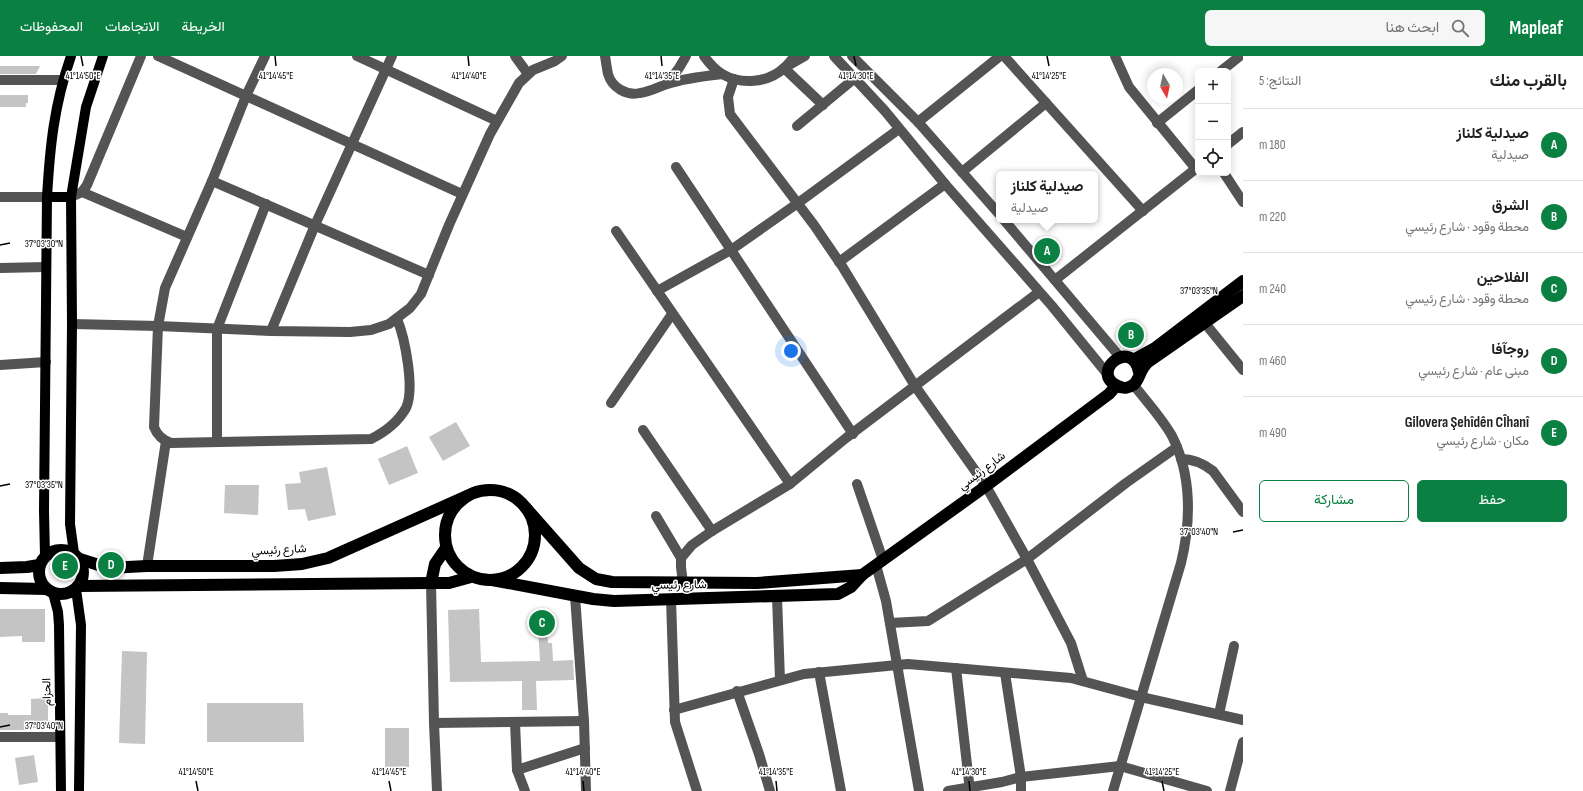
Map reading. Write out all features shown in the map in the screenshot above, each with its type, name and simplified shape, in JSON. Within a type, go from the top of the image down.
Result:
[{"type":"highway","points":[[1133,360],[1155,348],[1243,281]]},
{"type":"highway","points":[[1139,372],[1136,363],[1129,358],[1120,357],[1109,366],[1110,380],[1116,386],[1125,388],[1133,384],[1138,377],[1139,372],[1148,362],[1243,296]]},
{"type":"highway","name":"شارع رئيسي","points":[[492,580],[575,596],[614,601],[838,594],[851,587],[862,575],[986,486],[1109,394],[1116,386]]},
{"type":"highway","name":"شارع رئيسي","points":[[0,568],[27,567],[42,560],[52,551],[59,549],[67,550],[77,556],[108,568],[147,566],[274,566],[302,564],[316,561],[353,547],[467,496],[479,492],[499,491],[511,496],[526,508],[570,558],[588,575],[596,579],[612,582],[683,584],[757,583],[862,575]]},
{"type":"highway","points":[[467,496],[457,505],[449,516],[444,534],[446,548],[456,565],[471,577]]},
{"type":"highway","name":"شارع رئيسي","points":[[0,588],[50,591],[65,594],[77,588],[431,584],[471,577],[492,580],[505,578],[516,572],[526,563],[532,552],[535,539],[534,526],[526,508]]},
{"type":"highway","points":[[431,584],[435,564],[446,548]]},
{"type":"highway","points":[[77,556],[83,566],[84,573],[77,588]]},
{"type":"highway","points":[[42,560],[39,578],[50,591]]},
{"type":"main road","points":[[42,560],[44,511],[47,197],[51,138],[62,80],[71,56]]},
{"type":"main road","points":[[77,556],[70,519],[72,324],[71,196],[86,106],[103,56]]},
{"type":"main road","points":[[47,197],[71,196]]},
{"type":"main road","points":[[77,588],[80,625],[79,791]]},
{"type":"main road","name":"الحزام","points":[[50,591],[58,612],[59,625],[61,791]]},
{"type":"street","points":[[71,196],[82,192],[91,178],[141,56]]},
{"type":"street","points":[[158,56],[462,194]]},
{"type":"street","points":[[265,56],[246,96],[212,180],[165,288],[158,326],[154,427],[159,436],[166,441],[176,443],[371,439],[385,431],[402,414],[409,394],[407,353],[397,319]]},
{"type":"street","points":[[357,56],[497,121]]},
{"type":"street","points":[[271,331],[315,225],[392,56]]},
{"type":"street","points":[[515,56],[528,74]]},
{"type":"street","points":[[72,324],[271,331],[361,332],[380,328],[397,319],[416,301],[429,275],[462,194],[497,121],[518,83],[539,67],[555,61],[562,56]]},
{"type":"street","points":[[606,56],[608,75],[611,80],[622,91],[633,94],[639,94],[667,84],[722,74]]},
{"type":"street","points":[[667,84],[686,56]]},
{"type":"street","points":[[704,56],[712,66],[722,74],[734,79],[747,81],[761,80],[773,76],[805,56]]},
{"type":"street","points":[[784,68],[794,56]]},
{"type":"street","points":[[834,56],[885,111],[945,184],[1039,292],[1109,376]]},
{"type":"street","points":[[852,56],[918,122],[996,211]]},
{"type":"street","points":[[918,122],[1000,56]]},
{"type":"street","points":[[1004,56],[1143,211]]},
{"type":"street","points":[[1115,56],[1129,87],[1157,123],[1195,166]]},
{"type":"street","points":[[1225,68],[1240,56]]},
{"type":"street","points":[[784,68],[823,105]]},
{"type":"street","points":[[797,126],[855,78]]},
{"type":"street","points":[[734,79],[728,97],[730,114],[798,203],[839,262],[915,386],[986,486],[1027,559],[1070,643],[1083,681]]},
{"type":"street","points":[[0,80],[62,80]]},
{"type":"street","points":[[1157,123],[1195,92]]},
{"type":"street","points":[[962,172],[1046,103]]},
{"type":"street","points":[[657,291],[731,250],[899,129]]},
{"type":"street","points":[[1231,142],[1243,132]]},
{"type":"street","points":[[676,167],[853,434]]},
{"type":"street","points":[[1055,280],[1195,170]]},
{"type":"street","points":[[1226,176],[1241,196]]},
{"type":"street","points":[[212,180],[429,275]]},
{"type":"street","points":[[839,262],[945,184]]},
{"type":"street","points":[[82,192],[187,237]]},
{"type":"street","points":[[0,197],[47,197]]},
{"type":"street","points":[[217,441],[217,329],[266,204]]},
{"type":"street","points":[[1007,223],[1120,357]]},
{"type":"street","points":[[616,231],[790,484]]},
{"type":"street","points":[[0,268],[46,267]]},
{"type":"street","points":[[681,558],[692,545],[712,531],[790,484],[915,386],[1039,292]]},
{"type":"street","points":[[611,403],[672,314]]},
{"type":"street","points":[[1204,322],[1243,370]]},
{"type":"street","points":[[0,365],[46,362]]},
{"type":"street","points":[[1113,791],[1185,548],[1187,532],[1188,500],[1184,472],[1177,447],[1167,428],[1133,384]]},
{"type":"street","points":[[643,430],[712,531]]},
{"type":"street","points":[[147,566],[166,441]]},
{"type":"street","points":[[890,623],[928,621],[1027,559],[1177,447]]},
{"type":"street","points":[[1181,459],[1194,460],[1208,466],[1243,512]]},
{"type":"street","points":[[857,484],[880,563],[919,791]]},
{"type":"street","points":[[656,516],[681,558],[683,584]]},
{"type":"street","points":[[431,584],[437,791]]},
{"type":"street","points":[[575,596],[584,721],[586,791]]},
{"type":"street","points":[[777,597],[780,680]]},
{"type":"street","points":[[671,599],[674,722],[697,791]]},
{"type":"street","points":[[1219,714],[1234,646]]},
{"type":"street","points":[[674,710],[804,674],[908,664],[1071,678],[1141,697],[1243,720]]},
{"type":"street","points":[[956,668],[969,789]]},
{"type":"street","points":[[819,672],[841,791]]},
{"type":"street","points":[[1005,673],[1021,791]]},
{"type":"street","points":[[737,692],[759,754],[770,791]]},
{"type":"street","points":[[434,724],[584,721]]},
{"type":"street","points":[[516,722],[517,770],[525,791]]},
{"type":"street","points":[[0,737],[60,737]]},
{"type":"street","points":[[1230,791],[1243,742]]},
{"type":"street","points":[[517,770],[585,748]]},
{"type":"street","points":[[948,791],[969,789],[1020,777],[1120,766],[1207,791]]},
{"type":"building","points":[[0,66],[40,66],[36,74],[0,74]]},
{"type":"building","points":[[0,95],[28,95],[28,103],[26,103],[26,107],[0,107]]},
{"type":"building","points":[[456,422],[470,446],[443,461],[429,437]]},
{"type":"building","points":[[407,446],[418,473],[389,485],[378,459]]},
{"type":"building","points":[[327,467],[336,515],[308,521],[305,509],[288,510],[285,484],[301,483],[299,472]]},
{"type":"building","points":[[225,485],[259,485],[258,515],[224,513]]},
{"type":"building","points":[[0,609],[45,609],[45,642],[22,642],[22,636],[0,637]]},
{"type":"building","points":[[479,609],[481,662],[540,661],[538,628],[536,629],[535,613],[546,612],[548,643],[552,643],[553,661],[573,660],[574,680],[536,681],[537,710],[522,710],[522,681],[450,682],[448,610]]},
{"type":"building","points":[[122,651],[147,652],[145,744],[119,743]]},
{"type":"building","points":[[48,698],[48,728],[0,730],[0,713],[8,713],[8,715],[31,715],[31,699]]},
{"type":"building","points":[[207,703],[303,703],[304,742],[207,742]]},
{"type":"building","points":[[385,728],[409,728],[409,767],[385,767]]},
{"type":"building","points":[[34,755],[38,782],[19,785],[15,758]]},
{"type":"place","name":"صيدلية كلناز","points":[[1047,251]]},
{"type":"place","name":"الشرق","points":[[1131,335]]},
{"type":"place","name":"روجآفا","points":[[111,565]]},
{"type":"place","name":"Gilovera Şehîdên CÎhanî","points":[[65,566]]},
{"type":"place","name":"الفلاحين","points":[[542,623]]}]
